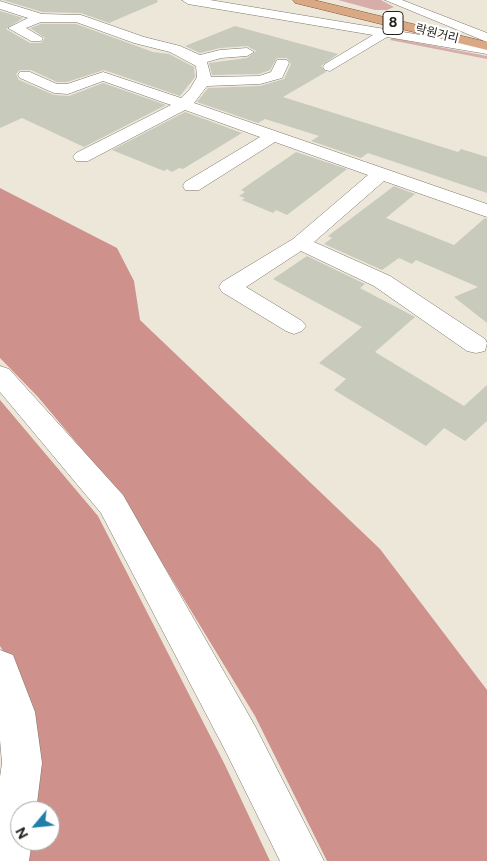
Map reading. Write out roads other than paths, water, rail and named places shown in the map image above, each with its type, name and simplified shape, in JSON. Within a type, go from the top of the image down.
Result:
[{"type":"main road","name":"락원거리","points":[[299,0],[487,46]]},
{"type":"street","points":[[188,0],[487,50]]},
{"type":"street","points":[[391,0],[487,38]]},
{"type":"street","points":[[0,5],[41,18],[77,18],[139,40],[175,49],[199,60],[220,54],[247,52]]},
{"type":"street","points":[[36,38],[15,28],[41,18]]},
{"type":"street","points":[[103,27],[121,21]]},
{"type":"street","points":[[300,31],[313,22]]},
{"type":"street","points":[[330,67],[384,33]]},
{"type":"street","points":[[82,157],[183,105],[197,91],[204,77],[199,60]]},
{"type":"street","points":[[202,82],[260,80],[277,75],[282,63]]},
{"type":"street","points":[[25,75],[54,88],[68,89],[103,76],[487,210]]},
{"type":"street","points":[[192,186],[274,136]]},
{"type":"street","points":[[294,326],[230,287],[300,242],[381,174]]},
{"type":"street","points":[[300,242],[382,281],[476,345]]},
{"type":"street","points":[[0,374],[112,504],[241,740],[303,861]]},
{"type":"street","points":[[0,668],[16,712],[22,763],[8,861]]}]
